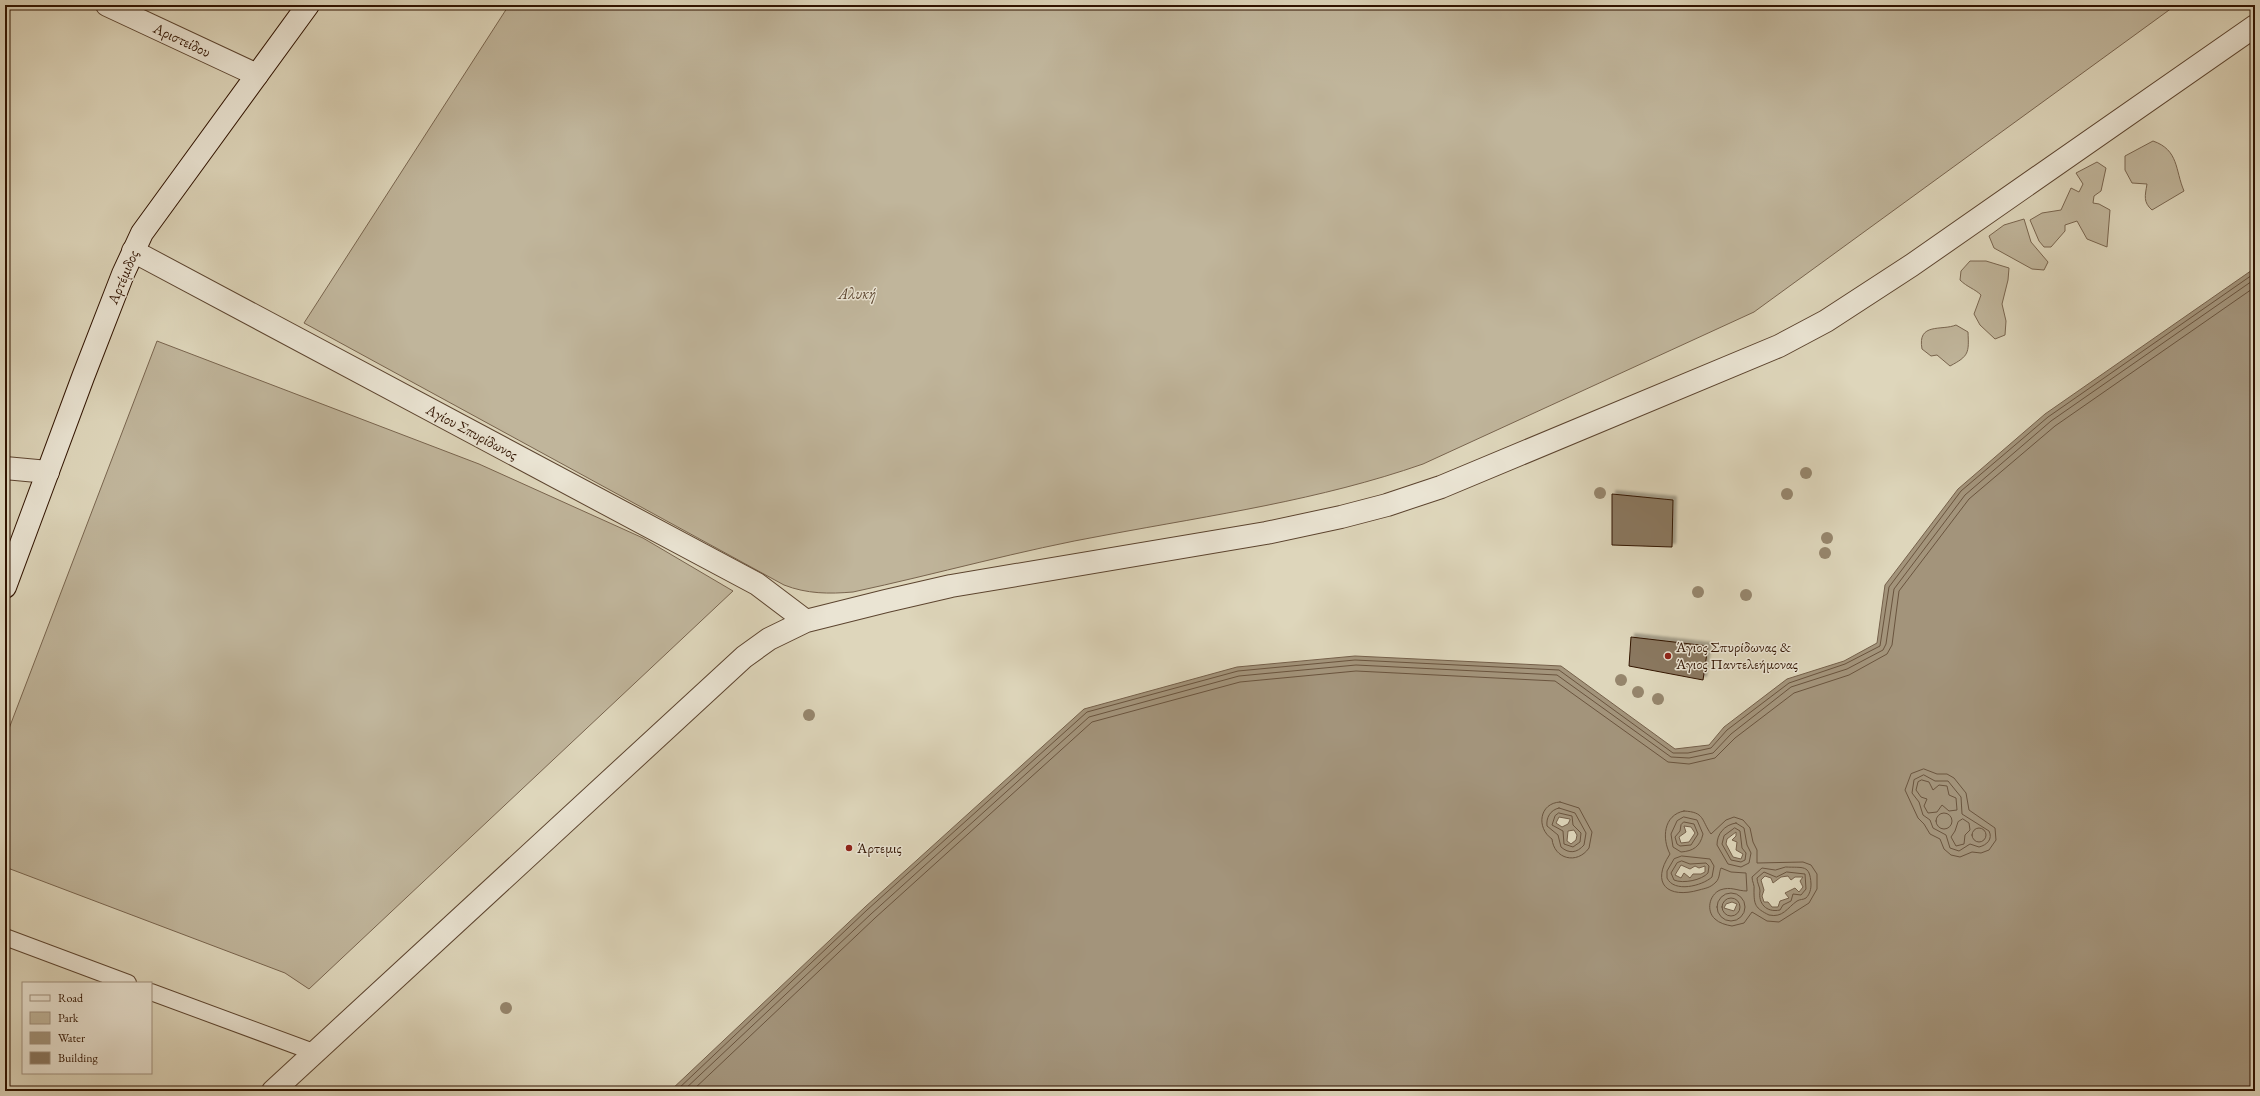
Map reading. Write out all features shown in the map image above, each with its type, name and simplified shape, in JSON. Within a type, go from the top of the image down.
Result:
[{"type":"street","name":"Αριστείδου","points":[[107,5],[257,75]]},
{"type":"street","name":"Αρτέμιδος","points":[[5,586],[133,252],[150,221],[308,5]]},
{"type":"street","points":[[273,1091],[744,657],[769,639],[806,621],[951,586],[1309,524],[1387,505],[1448,484],[1779,346],[1826,321],[1912,264],[2255,26]]},
{"type":"street","name":"Αγίου Σπυρίδωνος","points":[[133,252],[757,584],[806,621]]},
{"type":"street","points":[[5,468],[48,472]]},
{"type":"lane","points":[[5,937],[125,982]]},
{"type":"lane","points":[[152,992],[316,1053]]},
{"type":"green space","name":"Αλυκή","points":[[509,5],[2176,5],[1754,312],[1423,464],[1384,477],[1266,506],[1074,541],[853,592],[827,593],[810,592],[784,585],[304,323]]},
{"type":"green space","points":[[2153,141],[2168,150],[2172,155],[2184,191],[2152,210],[2146,201],[2145,195],[2147,184],[2132,183],[2125,170],[2125,156]]},
{"type":"green space","points":[[2097,162],[2106,168],[2101,191],[2094,196],[2093,203],[2099,204],[2110,210],[2107,247],[2087,239],[2077,221],[2065,225],[2065,231],[2051,247],[2044,247],[2039,241],[2030,220],[2042,213],[2061,210],[2071,188],[2079,192],[2083,184],[2076,173]]},
{"type":"green space","points":[[2024,219],[2031,242],[2048,262],[2044,270],[2032,269],[1994,248],[1989,236],[2004,225]]},
{"type":"green space","points":[[1970,261],[1986,261],[2009,268],[2008,280],[2002,304],[2006,321],[2005,335],[1995,339],[1980,325],[1974,314],[1981,295],[1960,280],[1961,271]]},
{"type":"green space","points":[[1956,325],[1968,332],[1968,349],[1961,359],[1950,366],[1937,355],[1931,356],[1922,349],[1921,340],[1927,331]]},
{"type":"green space","points":[[157,341],[479,464],[643,538],[733,591],[309,989],[285,973],[5,867],[5,739]]},
{"type":"water","points":[[2255,268],[2255,1091],[670,1091],[865,907],[1084,709],[1237,667],[1355,656],[1561,666],[1675,749],[1709,745],[1724,727],[1787,679],[1844,661],[1877,643],[1885,585],[1958,489],[2045,414]],"holes":[[[1559,817],[1570,819],[1568,824],[1562,827],[1556,823]],[[1684,826],[1691,827],[1695,833],[1689,842],[1681,843],[1679,837],[1686,832]],[[1574,830],[1577,835],[1576,840],[1571,844],[1567,841],[1568,831]],[[1736,832],[1736,836],[1732,840],[1737,842],[1736,850],[1743,854],[1741,859],[1733,857],[1726,844],[1727,839]],[[1681,865],[1690,869],[1695,866],[1699,868],[1705,866],[1705,872],[1701,874],[1693,874],[1690,878],[1684,873],[1681,878],[1675,875]],[[1765,876],[1771,878],[1773,883],[1781,877],[1788,876],[1791,880],[1795,877],[1803,877],[1800,881],[1803,887],[1799,892],[1795,888],[1785,893],[1789,898],[1780,901],[1778,907],[1772,907],[1768,902],[1764,902],[1762,896],[1764,890],[1761,880]],[[1732,902],[1737,904],[1734,911],[1724,908],[1726,904]]]},
{"type":"building","points":[[1612,494],[1673,500],[1672,547],[1612,545]]},
{"type":"building","name":"Άγιος Σπυρίδωνας & Άγιος Παντελεήμονας","points":[[1631,637],[1708,646],[1703,680],[1629,666]]},
{"type":"place","name":"Άγιος Σπυρίδωνας & Άγιος Παντελεήμονας","points":[[1668,656]]},
{"type":"place","name":"Άρτεμις","points":[[849,848]]}]
